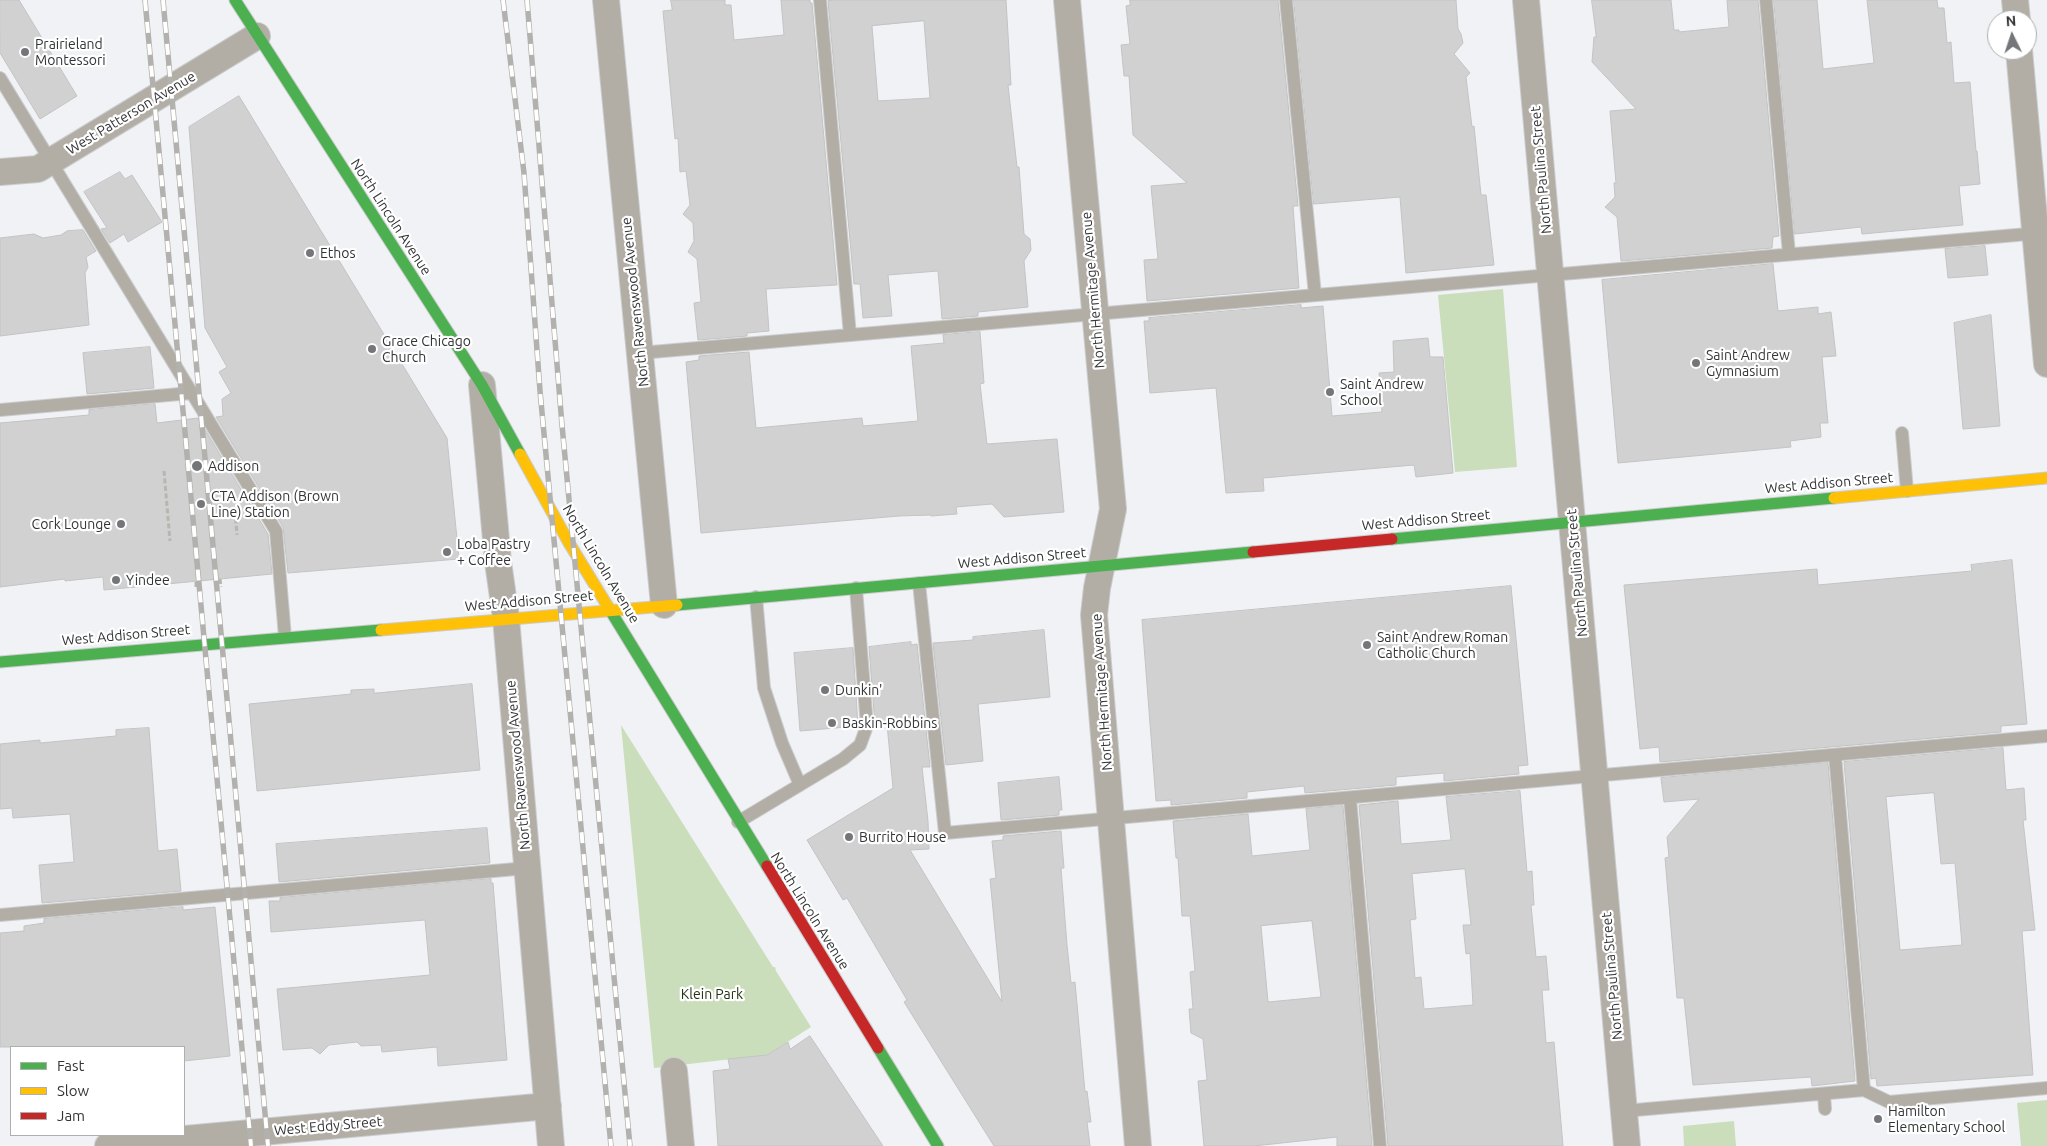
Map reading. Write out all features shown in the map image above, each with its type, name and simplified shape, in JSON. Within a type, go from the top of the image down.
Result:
[{"type":"street","name":"North Ravenswood Avenue","points":[[606,0],[664,605]]},
{"type":"street","name":"North Hermitage Avenue","points":[[1067,0],[1113,509],[1094,615],[1138,1146]]},
{"type":"street","name":"North Paulina Street","points":[[1526,0],[1627,1146]]},
{"type":"street","name":"North Lincoln Avenue","points":[[238,4],[482,385],[569,543],[938,1146]]},
{"type":"street","name":"West Patterson Avenue","points":[[0,172],[38,169],[257,36]]},
{"type":"street","points":[[2020,60],[2041,232],[2047,364]]},
{"type":"street","name":"North Ravenswood Avenue","points":[[482,385],[498,562],[506,618],[551,1146]]},
{"type":"street","name":"West Addison Street","points":[[0,662],[919,583],[2047,478]]},
{"type":"street","points":[[674,1071],[681,1146]]},
{"type":"street","name":"West Eddy Street","points":[[108,1146],[548,1106]]},
{"type":"lane","points":[[238,4],[255,0]]},
{"type":"lane","points":[[820,0],[850,335]]},
{"type":"lane","points":[[1286,0],[1314,295]]},
{"type":"lane","points":[[1766,0],[1789,254]]},
{"type":"lane","points":[[0,78],[276,531],[285,637]]},
{"type":"lane","points":[[640,353],[2041,232]]},
{"type":"lane","points":[[0,410],[191,393]]},
{"type":"lane","points":[[1902,433],[1907,491]]},
{"type":"lane","points":[[919,583],[945,833],[2047,736]]},
{"type":"lane","points":[[738,822],[830,767],[860,745],[867,726],[856,588]]},
{"type":"lane","points":[[756,597],[764,688],[782,743],[800,785]]},
{"type":"lane","points":[[1835,755],[1864,1090]]},
{"type":"lane","points":[[1350,798],[1380,1146]]},
{"type":"lane","points":[[0,915],[527,868]]},
{"type":"lane","points":[[1624,1111],[1864,1090],[1889,1102],[2047,1088]]},
{"type":"lane","points":[[1824,1094],[1825,1109]]},
{"type":"path","points":[[164,471],[170,541]]},
{"type":"path","points":[[220,579],[221,587]]},
{"type":"path","points":[[196,582],[196,590]]},
{"type":"green space","points":[[1503,289],[1517,467],[1455,472],[1438,295]]},
{"type":"green space","name":"Klein Park","points":[[621,725],[811,1027],[767,1055],[654,1068]]},
{"type":"green space","points":[[2047,1100],[2047,1146],[2021,1146],[2017,1103]]},
{"type":"green space","points":[[1734,1121],[1736,1146],[1684,1146],[1683,1126]]},
{"type":"building","points":[[0,0],[19,0],[77,96],[40,119],[0,53]]},
{"type":"building","points":[[671,0],[725,0],[725,5],[731,5],[734,40],[784,35],[781,0],[810,0],[810,3],[812,3],[837,285],[766,289],[769,331],[747,333],[747,336],[698,340],[694,303],[701,302],[697,259],[688,252],[694,241],[693,223],[683,214],[690,205],[686,171],[680,172],[678,138],[675,139],[663,11],[672,10]]},
{"type":"building","points":[[1006,0],[1011,85],[1008,85],[1017,167],[1019,167],[1024,234],[1030,239],[1031,250],[1024,261],[1028,307],[978,312],[978,316],[942,319],[938,271],[888,275],[892,316],[863,318],[860,284],[854,284],[828,1]],"holes":[[[924,21],[930,98],[878,101],[872,26]]]},
{"type":"building","points":[[1130,0],[1278,0],[1298,206],[1293,206],[1299,288],[1147,301],[1144,260],[1158,259],[1151,186],[1187,183],[1133,135],[1129,76],[1124,76],[1121,45],[1130,44],[1126,6],[1130,5]]},
{"type":"building","points":[[1294,0],[1456,0],[1458,29],[1463,43],[1454,54],[1470,73],[1466,77],[1472,127],[1474,126],[1481,195],[1486,195],[1494,265],[1406,273],[1400,197],[1314,204]]},
{"type":"building","points":[[1592,0],[1671,0],[1674,30],[1679,30],[1679,32],[1729,27],[1727,0],[1758,0],[1779,236],[1773,237],[1772,248],[1621,261],[1617,217],[1605,207],[1615,197],[1614,183],[1616,183],[1610,111],[1636,109],[1592,62],[1594,37],[1596,37]]},
{"type":"building","points":[[1774,0],[1817,0],[1823,69],[1874,63],[1867,0],[1937,0],[1938,8],[1944,8],[1947,43],[1951,42],[1954,83],[1970,82],[1980,184],[1959,186],[1963,225],[1862,234],[1861,227],[1795,234]]},
{"type":"building","points":[[239,96],[447,438],[459,559],[288,573],[283,527],[216,417],[223,416],[222,399],[231,393],[219,372],[227,367],[205,328],[189,127]]},
{"type":"building","points":[[120,172],[125,179],[132,175],[162,222],[128,242],[124,234],[110,243],[101,229],[107,228],[84,192]]},
{"type":"building","points":[[83,230],[96,251],[86,257],[88,267],[85,273],[89,325],[0,336],[0,238],[34,234],[43,238],[61,235],[67,231]]},
{"type":"building","points":[[1985,246],[1988,275],[1948,278],[1945,249]]},
{"type":"building","name":"Saint Andrew Gymnasium","points":[[1773,264],[1778,311],[1818,307],[1818,314],[1831,312],[1836,356],[1822,357],[1828,423],[1820,423],[1821,437],[1790,441],[1791,447],[1618,463],[1602,280]]},
{"type":"building","points":[[1301,305],[1301,308],[1323,306],[1332,416],[1382,412],[1379,373],[1394,372],[1393,341],[1428,338],[1430,357],[1443,357],[1453,473],[1416,477],[1414,465],[1263,478],[1264,491],[1226,493],[1216,388],[1150,393],[1144,321],[1149,321],[1149,318]]},
{"type":"building","points":[[1991,315],[2000,426],[1963,429],[1954,323]]},
{"type":"building","points":[[980,332],[984,383],[980,384],[987,444],[1057,439],[1064,512],[1004,517],[992,504],[956,507],[957,514],[899,516],[701,533],[686,362],[699,360],[699,356],[749,352],[756,428],[862,418],[863,426],[918,421],[911,346],[944,343],[943,335]]},
{"type":"building","points":[[150,347],[154,388],[87,394],[83,353]]},
{"type":"building","points":[[155,404],[157,423],[198,418],[268,534],[272,574],[104,590],[103,577],[65,581],[65,579],[0,587],[0,423],[89,415],[89,410]]},
{"type":"building","points":[[2012,560],[2027,724],[2001,726],[2001,732],[1660,762],[1659,747],[1640,749],[1624,585],[1817,569],[1818,585],[1972,571],[1971,565]]},
{"type":"building","points":[[1511,586],[1528,765],[1518,766],[1519,774],[1444,781],[1444,773],[1396,777],[1396,785],[1305,793],[1304,786],[1247,792],[1247,798],[1171,805],[1171,800],[1156,801],[1142,620]]},
{"type":"building","points":[[1044,630],[1050,697],[978,704],[983,761],[946,765],[933,643],[973,640],[973,637]]},
{"type":"building","points":[[911,642],[911,645],[917,644],[930,767],[922,767],[929,849],[910,850],[1002,1002],[990,879],[996,878],[992,841],[1003,840],[1003,836],[1061,831],[1064,868],[1061,868],[1067,945],[1071,983],[1075,982],[1085,1092],[1087,1091],[1091,1122],[1087,1122],[1090,1146],[994,1146],[904,1002],[907,1000],[847,898],[843,900],[807,840],[893,788],[887,724],[875,725],[869,647]]},
{"type":"building","name":"Dunkin'","points":[[853,648],[858,726],[800,731],[794,653]]},
{"type":"building","points":[[472,684],[480,770],[257,791],[249,704],[351,694],[351,690],[374,689],[374,693]]},
{"type":"building","points":[[149,728],[158,851],[177,849],[181,891],[42,903],[39,865],[74,862],[70,814],[13,818],[12,808],[0,809],[0,744],[40,740],[40,743],[116,736],[116,730]]},
{"type":"building","points":[[2003,748],[2006,790],[2024,788],[2026,820],[2023,820],[2035,930],[2022,931],[2033,1075],[1877,1086],[1876,1078],[1871,1079],[1844,762]],"holes":[[[1934,793],[1941,864],[1955,863],[1962,945],[1900,950],[1886,797]]]},
{"type":"building","points":[[1828,763],[1855,1081],[1812,1086],[1811,1077],[1693,1085],[1684,998],[1677,998],[1665,858],[1669,857],[1667,837],[1699,799],[1664,802],[1661,778]]},
{"type":"building","points":[[1059,777],[1062,810],[1059,810],[1059,815],[1001,820],[998,783]]},
{"type":"building","points":[[1520,791],[1527,872],[1532,871],[1534,905],[1531,905],[1536,957],[1546,956],[1549,990],[1542,990],[1546,1043],[1554,1042],[1563,1146],[1388,1146],[1359,805],[1398,801],[1401,844],[1451,840],[1446,797]],"holes":[[[1465,869],[1471,925],[1463,925],[1466,954],[1470,953],[1473,1005],[1424,1009],[1421,977],[1415,978],[1410,920],[1416,919],[1412,874]]]},
{"type":"building","points":[[1343,806],[1372,1146],[1337,1146],[1337,1137],[1254,1146],[1204,1146],[1198,1081],[1207,1080],[1203,1039],[1191,1033],[1189,1009],[1193,1009],[1190,972],[1195,971],[1190,916],[1182,916],[1173,821],[1248,814],[1252,856],[1310,850],[1306,809]],"holes":[[[1312,921],[1321,997],[1268,1002],[1261,926]]]},
{"type":"building","points":[[487,828],[490,863],[279,882],[276,844]]},
{"type":"building","points":[[491,879],[491,883],[493,883],[507,1060],[438,1066],[437,1047],[382,1052],[381,1045],[361,1046],[357,1042],[329,1045],[320,1054],[312,1048],[283,1050],[277,989],[430,975],[425,920],[271,932],[269,901],[280,901],[280,898]]},
{"type":"building","points":[[183,907],[183,910],[215,907],[230,1056],[185,1061],[185,1046],[0,1047],[0,933],[24,931],[24,926],[44,923],[44,919]]},
{"type":"building","points":[[810,1036],[883,1146],[718,1146],[713,1071],[730,1069],[728,1059],[767,1055],[788,1042],[790,1049]]},
{"type":"railway","points":[[145,0],[251,1146]]},
{"type":"railway","points":[[163,0],[268,1146]]},
{"type":"railway","points":[[503,0],[524,173],[540,391],[611,1146]]},
{"type":"railway","points":[[527,0],[562,425],[630,1146]]},
{"type":"traffic: fast","points":[[235,0],[482,385],[520,454]]},
{"type":"traffic: fast","points":[[1392,539],[1834,498]]},
{"type":"traffic: fast","points":[[677,605],[1253,552]]},
{"type":"traffic: fast","points":[[610,610],[767,866]]},
{"type":"traffic: fast","points":[[0,662],[381,630]]},
{"type":"traffic: fast","points":[[878,1048],[938,1146]]},
{"type":"traffic: slow","points":[[520,454],[569,543],[610,610]]},
{"type":"traffic: slow","points":[[1834,498],[2047,478]]},
{"type":"traffic: slow","points":[[381,630],[677,605]]},
{"type":"traffic: jam","points":[[1253,552],[1392,539]]},
{"type":"traffic: jam","points":[[767,866],[878,1048]]},
{"type":"place","name":"Prairieland Montessori","points":[[25,52]]},
{"type":"place","name":"Ethos","points":[[310,253]]},
{"type":"place","name":"Grace Chicago Church","points":[[372,349]]},
{"type":"place","name":"Saint Andrew Gymnasium","points":[[1696,363]]},
{"type":"place","name":"Saint Andrew School","points":[[1330,392]]},
{"type":"place","name":"Addison","points":[[197,466]]},
{"type":"place","name":"CTA Addison (Brown Line) Station","points":[[201,504]]},
{"type":"place","name":"Cork Lounge","points":[[121,524]]},
{"type":"place","name":"Loba Pastry + Coffee","points":[[447,552]]},
{"type":"place","name":"Yindee","points":[[116,580]]},
{"type":"place","name":"Saint Andrew Roman Catholic Church","points":[[1367,645]]},
{"type":"place","name":"Dunkin'","points":[[825,690]]},
{"type":"place","name":"Baskin-Robbins","points":[[832,723]]},
{"type":"place","name":"Burrito House","points":[[849,837]]},
{"type":"place","name":"Hamilton Elementary School","points":[[1878,1119]]}]
